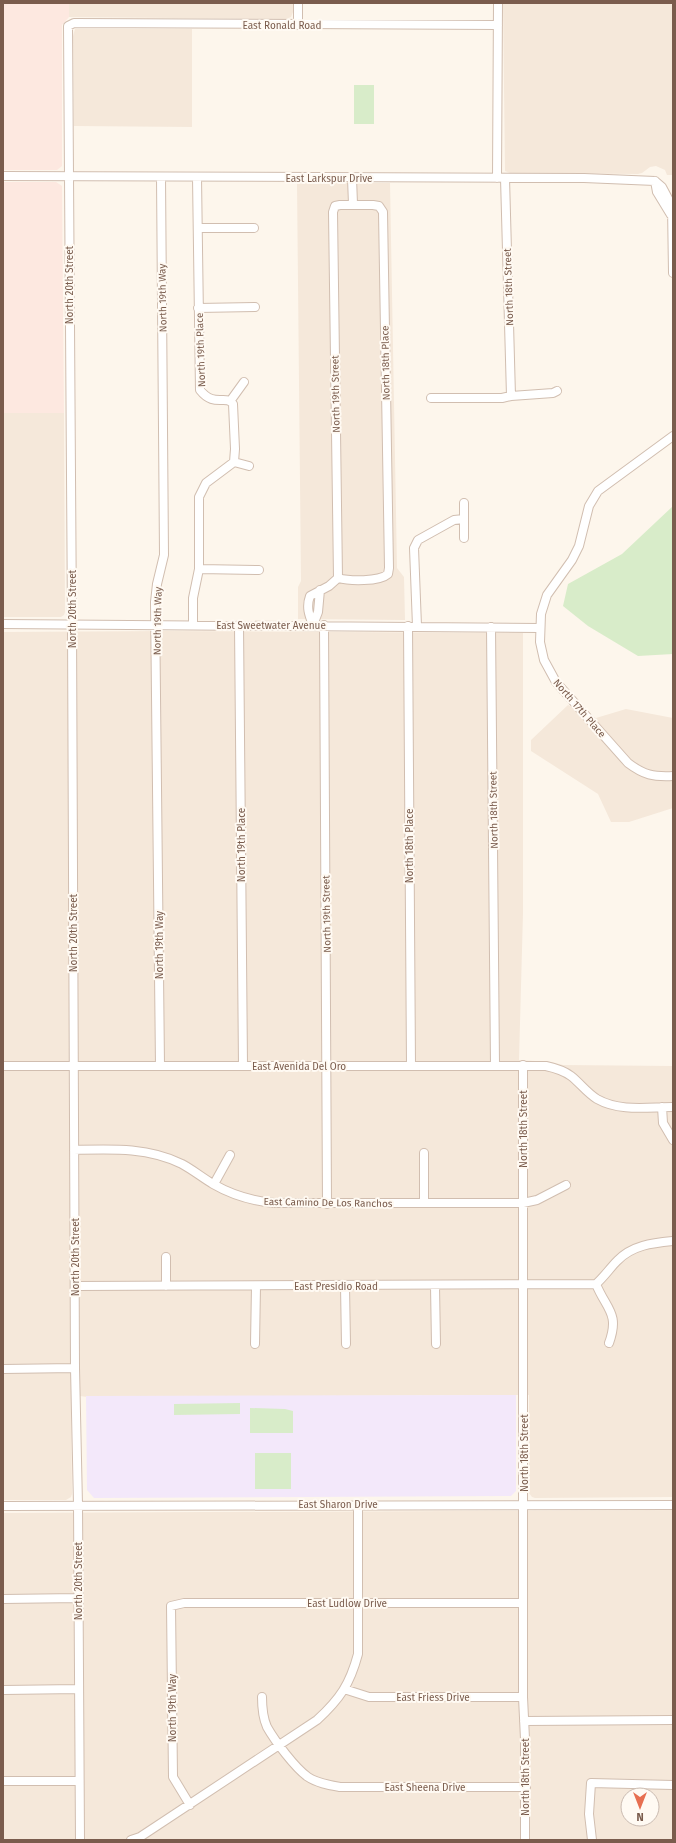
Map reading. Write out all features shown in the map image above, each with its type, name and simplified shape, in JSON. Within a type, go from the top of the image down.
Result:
[{"type":"street","points":[[298,3],[298,25]]},
{"type":"street","name":"North 18th Street","points":[[498,3],[501,178],[511,396]]},
{"type":"street","name":"East Ronald Road","points":[[68,26],[74,23],[498,25]]},
{"type":"street","name":"North 20th Street","points":[[68,26],[75,1368],[78,1505],[80,1840]]},
{"type":"street","name":"East Larkspur Drive","points":[[3,176],[584,178],[655,181],[656,192],[671,215],[673,273]]},
{"type":"street","name":"North 19th Way","points":[[160,1066],[156,625],[157,584],[164,554],[161,176]]},
{"type":"street","name":"North 19th Place","points":[[198,177],[198,308],[200,390],[206,397],[213,400],[231,400]]},
{"type":"street","points":[[352,178],[353,204]]},
{"type":"street","name":"North 18th Place","points":[[338,578],[374,580],[385,577],[388,574],[383,212],[379,206],[353,204]]},
{"type":"street","name":"North 19th Street","points":[[338,578],[333,212],[335,206],[353,204]]},
{"type":"street","points":[[198,228],[254,228]]},
{"type":"street","points":[[198,308],[255,306]]},
{"type":"street","points":[[234,462],[234,404],[231,400],[244,382]]},
{"type":"street","points":[[431,398],[502,398],[553,393],[557,390]]},
{"type":"street","name":"North 17th Place","points":[[673,436],[598,491],[589,506],[580,546],[547,595],[541,614],[539,628],[544,660],[556,682],[628,763],[641,773],[659,776],[673,776]]},
{"type":"street","points":[[234,462],[249,466]]},
{"type":"street","points":[[193,624],[193,598],[199,569],[199,497],[206,482],[234,462]]},
{"type":"street","points":[[464,503],[464,538]]},
{"type":"street","points":[[417,626],[414,548],[418,540],[454,520],[464,519]]},
{"type":"street","points":[[199,569],[259,570]]},
{"type":"street","points":[[313,625],[308,612],[308,602],[310,596],[329,586],[338,578]]},
{"type":"street","name":"East Sweetwater Avenue","points":[[3,624],[193,624],[539,628]]},
{"type":"street","name":"North 19th Place","points":[[239,625],[243,1066]]},
{"type":"street","name":"North 19th Street","points":[[324,625],[327,1204]]},
{"type":"street","name":"North 18th Place","points":[[408,626],[411,1066]]},
{"type":"street","name":"North 18th Street","points":[[491,627],[495,1066]]},
{"type":"street","name":"North 18th Street","points":[[523,1065],[523,1697],[526,1787],[525,1840]]},
{"type":"street","name":"East Avenida Del Oro","points":[[3,1066],[546,1066],[561,1070],[572,1076],[596,1098],[608,1104],[620,1107],[673,1107]]},
{"type":"street","points":[[662,1107],[663,1123],[673,1140]]},
{"type":"street","name":"East Camino De Los Ranchos","points":[[74,1150],[131,1150],[150,1153],[183,1164],[214,1184],[253,1200],[274,1203],[523,1203],[537,1200],[566,1185]]},
{"type":"street","points":[[424,1153],[424,1203]]},
{"type":"street","points":[[214,1184],[230,1155]]},
{"type":"street","points":[[609,1344],[614,1331],[613,1320],[609,1307],[596,1284],[619,1260],[638,1247],[673,1241]]},
{"type":"street","points":[[166,1257],[166,1286]]},
{"type":"street","name":"East Presidio Road","points":[[75,1286],[435,1286],[596,1284]]},
{"type":"street","points":[[255,1344],[256,1286]]},
{"type":"street","points":[[345,1286],[346,1344]]},
{"type":"street","points":[[435,1286],[436,1344]]},
{"type":"street","points":[[3,1369],[75,1368]]},
{"type":"street","points":[[131,1840],[140,1837],[190,1805],[317,1720],[340,1698],[354,1667],[358,1654],[358,1504]]},
{"type":"street","name":"East Sharon Drive","points":[[3,1506],[358,1504],[673,1505]]},
{"type":"street","points":[[3,1599],[78,1598]]},
{"type":"street","name":"East Ludlow Drive","points":[[171,1606],[184,1603],[523,1603]]},
{"type":"street","name":"North 19th Way","points":[[171,1606],[172,1777],[190,1805]]},
{"type":"street","points":[[3,1690],[78,1689]]},
{"type":"street","name":"East Friess Drive","points":[[344,1689],[369,1697],[523,1697]]},
{"type":"street","points":[[262,1697],[263,1713],[267,1727],[280,1745]]},
{"type":"street","points":[[524,1722],[673,1720]]},
{"type":"street","name":"East Sheena Drive","points":[[280,1745],[299,1770],[309,1778],[324,1784],[340,1787],[526,1787]]},
{"type":"street","points":[[3,1781],[79,1781]]},
{"type":"street","points":[[592,1840],[589,1814],[591,1783],[673,1785]]},
{"type":"shaded area","points":[[3,3],[69,3],[69,17],[62,25],[62,166],[57,170],[3,170]]},
{"type":"shaded area","points":[[69,3],[293,3],[293,12],[291,17],[286,19],[69,17]]},
{"type":"shaded area","points":[[503,3],[669,3],[673,5],[673,175],[667,175],[665,170],[656,166],[650,167],[638,174],[510,173],[505,171]]},
{"type":"shaded area","points":[[75,29],[192,29],[192,127],[74,126],[73,36]]},
{"type":"shaded area","points":[[3,182],[56,182],[62,186],[64,413],[3,413]]},
{"type":"shaded area","points":[[297,183],[390,183],[397,568],[404,577],[405,620],[298,619],[298,587],[301,581]]},
{"type":"shaded area","points":[[3,413],[64,413],[65,612],[61,617],[3,617]]},
{"type":"shaded area","points":[[166,631],[523,633],[523,913],[519,1060],[551,1062],[563,1065],[673,1066],[673,1497],[532,1497],[529,1493],[529,1395],[88,1397],[71,1395],[71,1497],[66,1500],[3,1500],[3,632]]},
{"type":"shaded area","points":[[568,705],[596,718],[626,709],[673,718],[673,808],[629,822],[611,822],[598,794],[531,751],[531,740]]},
{"type":"shaded area","points":[[516,1395],[516,1491],[511,1496],[94,1498],[87,1490],[86,1396]]},
{"type":"shaded area","points":[[673,1510],[673,1840],[3,1840],[3,1513]]},
{"type":"green space","points":[[354,85],[374,85],[374,124],[354,124]]},
{"type":"green space","points":[[673,506],[673,654],[638,656],[588,626],[563,606],[568,584],[622,554]]},
{"type":"green space","points":[[240,1403],[240,1414],[174,1415],[174,1404]]},
{"type":"green space","points":[[250,1408],[285,1409],[293,1411],[293,1433],[250,1433]]},
{"type":"green space","points":[[255,1453],[291,1453],[291,1489],[255,1489]]}]
